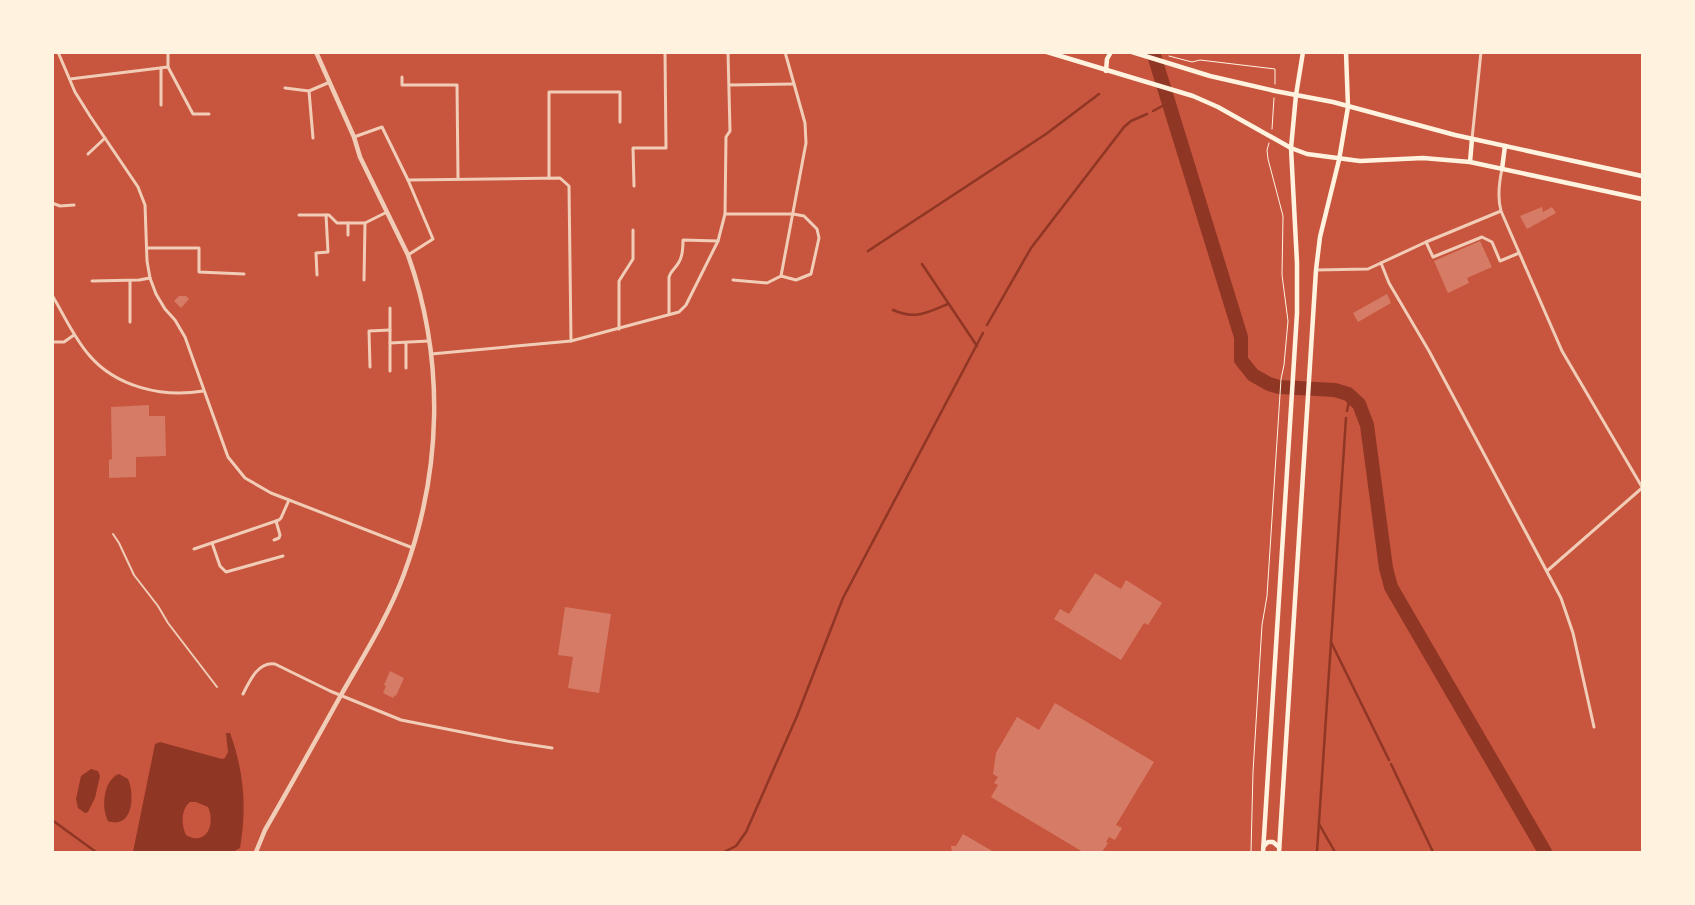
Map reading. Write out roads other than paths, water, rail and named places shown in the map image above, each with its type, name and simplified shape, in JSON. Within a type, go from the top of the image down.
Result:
[{"type":"main road","points":[[1047,52],[1176,91],[1218,107],[1291,148],[1307,154],[1360,162],[1443,159],[1470,162],[1642,199]]},
{"type":"main road","points":[[1106,71],[1107,59],[1111,52]]},
{"type":"main road","points":[[1132,52],[1210,76],[1333,102],[1472,139],[1642,176]]},
{"type":"main road","points":[[1263,852],[1297,313],[1297,263],[1291,148],[1296,95],[1303,52]]},
{"type":"main road","points":[[1279,850],[1316,270],[1320,236],[1339,160],[1348,107],[1346,52]]},
{"type":"main road","points":[[1470,162],[1472,139]]},
{"type":"main road","points":[[1502,169],[1505,146]]},
{"type":"main road","points":[[1264,846],[1270,842],[1276,843],[1279,850]]},
{"type":"street","points":[[58,52],[85,108],[142,195],[145,205],[150,278],[156,294],[185,337],[224,449],[234,466],[251,483],[271,493],[413,548]]},
{"type":"street","points":[[168,52],[168,66],[193,114],[209,114]]},
{"type":"street","points":[[256,852],[265,830],[297,777],[390,607],[413,548],[427,496],[433,448],[434,395],[431,354],[420,294],[408,255],[360,157],[354,137],[316,52]]},
{"type":"street","points":[[634,186],[633,148],[666,148],[665,52]]},
{"type":"street","points":[[431,354],[571,341],[679,312],[686,305],[718,241],[726,214],[726,137],[730,131],[728,52]]},
{"type":"street","points":[[781,276],[806,142],[805,123],[785,52]]},
{"type":"street","points":[[1472,139],[1481,52]]},
{"type":"street","points":[[70,79],[168,66]]},
{"type":"street","points":[[161,68],[161,104]]},
{"type":"street","points":[[402,77],[402,85],[457,85],[458,178]]},
{"type":"street","points":[[285,88],[309,91],[330,82]]},
{"type":"street","points":[[730,85],[794,84]]},
{"type":"street","points":[[309,91],[313,138]]},
{"type":"street","points":[[549,178],[549,92],[620,92],[620,122]]},
{"type":"street","points":[[354,137],[382,127],[408,180],[433,239],[408,255]]},
{"type":"street","points":[[88,154],[105,138]]},
{"type":"street","points":[[1502,169],[1498,200],[1519,253],[1567,360],[1642,488],[1547,571]]},
{"type":"street","points":[[408,180],[560,178],[569,186],[571,341]]},
{"type":"street","points":[[52,204],[74,206]]},
{"type":"street","points":[[1316,270],[1368,269],[1426,242],[1501,211]]},
{"type":"street","points":[[300,215],[329,215],[337,223],[365,224],[387,212]]},
{"type":"street","points":[[726,214],[793,214],[804,216],[817,230],[819,238],[811,274],[796,280],[781,276],[767,282],[733,280]]},
{"type":"street","points":[[317,276],[316,253],[328,252],[326,215]]},
{"type":"street","points":[[348,223],[348,235]]},
{"type":"street","points":[[364,280],[365,224]]},
{"type":"street","points":[[619,329],[620,281],[633,259],[633,230]]},
{"type":"street","points":[[1426,242],[1433,257],[1482,236],[1492,242],[1500,261],[1519,253]]},
{"type":"street","points":[[668,314],[669,277],[680,262],[683,240],[718,241]]},
{"type":"street","points":[[147,248],[199,248],[199,272],[244,274]]},
{"type":"street","points":[[1381,263],[1389,283],[1429,351],[1561,598],[1568,617],[1594,727]]},
{"type":"street","points":[[92,281],[130,281],[150,278]]},
{"type":"street","points":[[130,281],[130,322]]},
{"type":"street","points":[[52,295],[74,335],[94,361],[122,381],[145,389],[163,392],[192,393],[203,391]]},
{"type":"street","points":[[390,308],[390,372]]},
{"type":"street","points":[[370,368],[370,331],[390,330]]},
{"type":"street","points":[[52,342],[64,342],[74,335]]},
{"type":"street","points":[[390,343],[429,341]]},
{"type":"street","points":[[406,342],[406,368]]},
{"type":"street","points":[[194,549],[276,521],[281,518],[289,500]]},
{"type":"street","points":[[274,540],[279,538],[280,535],[276,521]]},
{"type":"street","points":[[212,543],[220,566],[226,572],[283,556]]},
{"type":"street","points":[[243,694],[253,676],[260,668],[270,663],[393,717],[412,723],[552,748]]},
{"type":"lane","points":[[113,534],[120,543],[134,575],[217,688]]},
{"type":"waterway","points":[[1153,52],[1241,337],[1241,360],[1253,375],[1269,384],[1279,387],[1335,390],[1348,394],[1359,404],[1367,425],[1386,568],[1391,587],[1545,852]]},
{"type":"waterway","points":[[868,251],[1046,134],[1099,94]]},
{"type":"waterway","points":[[1153,111],[1168,103]]},
{"type":"waterway","points":[[987,325],[1031,248],[1124,127],[1131,121],[1147,114]]},
{"type":"waterway","points":[[922,264],[977,346]]},
{"type":"waterway","points":[[893,310],[908,315],[915,315],[948,304]]},
{"type":"waterway","points":[[724,852],[736,846],[746,832],[797,716],[843,598],[983,333]]},
{"type":"waterway","points":[[1347,411],[1350,396]]},
{"type":"waterway","points":[[1317,852],[1346,418]]},
{"type":"waterway","points":[[1331,642],[1389,760]]},
{"type":"waterway","points":[[1391,764],[1433,852]]},
{"type":"waterway","points":[[52,820],[96,852]]},
{"type":"waterway","points":[[1319,824],[1335,852]]}]
